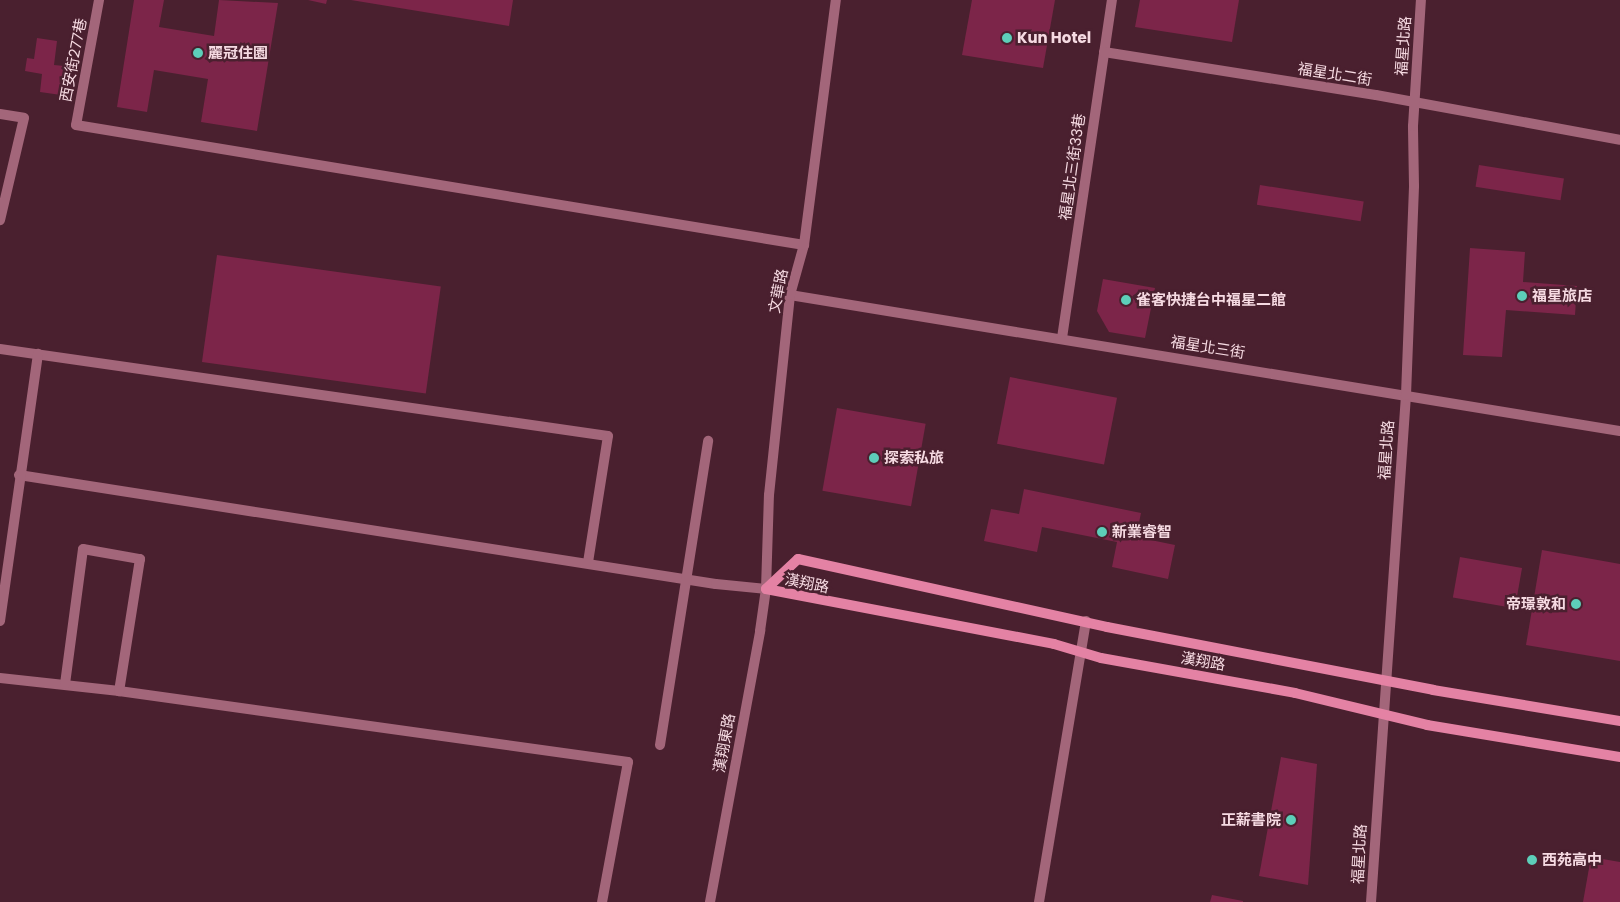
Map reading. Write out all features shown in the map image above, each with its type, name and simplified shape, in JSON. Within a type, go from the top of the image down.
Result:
[{"type":"street","name":"西安街277巷","points":[[99,0],[76,125],[804,244]]},
{"type":"street","name":"文華路","points":[[766,589],[769,495],[790,295],[804,244],[836,0]]},
{"type":"street","name":"福星北三街33巷","points":[[1062,338],[1112,0]]},
{"type":"street","name":"福星北路","points":[[1371,902],[1406,395],[1415,103],[1421,0]]},
{"type":"street","name":"福星北二街","points":[[1104,52],[1415,103],[1620,140]]},
{"type":"street","points":[[0,114],[24,118],[0,220]]},
{"type":"street","name":"福星北三街","points":[[790,295],[1062,338],[1620,431]]},
{"type":"street","points":[[0,348],[608,436],[588,562]]},
{"type":"street","points":[[0,621],[19,475],[38,354]]},
{"type":"street","points":[[660,745],[708,441]]},
{"type":"street","points":[[19,475],[766,589]]},
{"type":"street","points":[[65,684],[82,549],[140,559],[119,691]]},
{"type":"street","name":"漢翔路","points":[[766,589],[798,558],[1086,621],[1446,692],[1620,721]]},
{"type":"street","name":"漢翔路","points":[[766,589],[1054,644],[1080,653],[1295,693],[1383,715],[1620,757]]},
{"type":"street","name":"漢翔東路","points":[[710,902],[766,589]]},
{"type":"street","points":[[1039,902],[1086,621]]},
{"type":"street","points":[[0,678],[119,691],[628,762],[602,902]]},
{"type":"building","name":"麗冠住園","points":[[134,0],[164,0],[159,27],[214,36],[219,0],[278,3],[257,131],[201,122],[208,79],[154,70],[147,112],[117,107]]},
{"type":"building","points":[[308,0],[327,0],[326,4]]},
{"type":"building","points":[[351,0],[513,0],[509,26]]},
{"type":"building","name":"Kun Hotel","points":[[972,0],[1055,0],[1043,68],[962,55]]},
{"type":"building","points":[[1140,0],[1239,0],[1232,42],[1135,27]]},
{"type":"building","points":[[37,38],[57,41],[54,65],[64,66],[61,95],[40,92],[42,74],[25,71],[27,58],[34,59]]},
{"type":"building","points":[[1479,165],[1564,178],[1560,200],[1476,187]]},
{"type":"building","points":[[1260,185],[1364,201],[1361,221],[1257,205]]},
{"type":"building","name":"福星旅店","points":[[1470,248],[1525,252],[1523,282],[1577,286],[1575,315],[1506,310],[1502,357],[1463,355]]},
{"type":"building","points":[[217,255],[441,286],[426,393],[202,362]]},
{"type":"building","name":"雀客快捷台中福星二館","points":[[1103,279],[1155,288],[1145,338],[1109,332],[1097,311]]},
{"type":"building","points":[[1010,377],[1117,398],[1104,465],[997,444]]},
{"type":"building","name":"探索私旅","points":[[837,408],[926,424],[911,506],[822,491]]},
{"type":"building","name":"新業睿智","points":[[1024,489],[1141,513],[1136,537],[1175,545],[1168,579],[1112,567],[1117,542],[1042,527],[1037,552],[984,541],[991,509],[1019,514]]},
{"type":"building","name":"帝璟敦和","points":[[1542,550],[1620,564],[1620,661],[1526,645]]},
{"type":"building","points":[[1460,557],[1522,568],[1515,608],[1453,597]]},
{"type":"building","name":"正薪書院","points":[[1281,757],[1317,764],[1308,885],[1259,876]]},
{"type":"building","points":[[1591,857],[1620,862],[1620,902],[1583,902]]},
{"type":"building","points":[[1212,895],[1243,901],[1243,902],[1210,902]]},
{"type":"place","name":"Kun Hotel","points":[[1007,38]]},
{"type":"place","name":"麗冠住園","points":[[198,53]]},
{"type":"place","name":"福星旅店","points":[[1522,296]]},
{"type":"place","name":"雀客快捷台中福星二館","points":[[1126,300]]},
{"type":"place","name":"探索私旅","points":[[874,458]]},
{"type":"place","name":"新業睿智","points":[[1102,532]]},
{"type":"place","name":"帝璟敦和","points":[[1576,604]]},
{"type":"place","name":"正薪書院","points":[[1291,820]]},
{"type":"place","name":"西苑高中","points":[[1532,860]]}]
